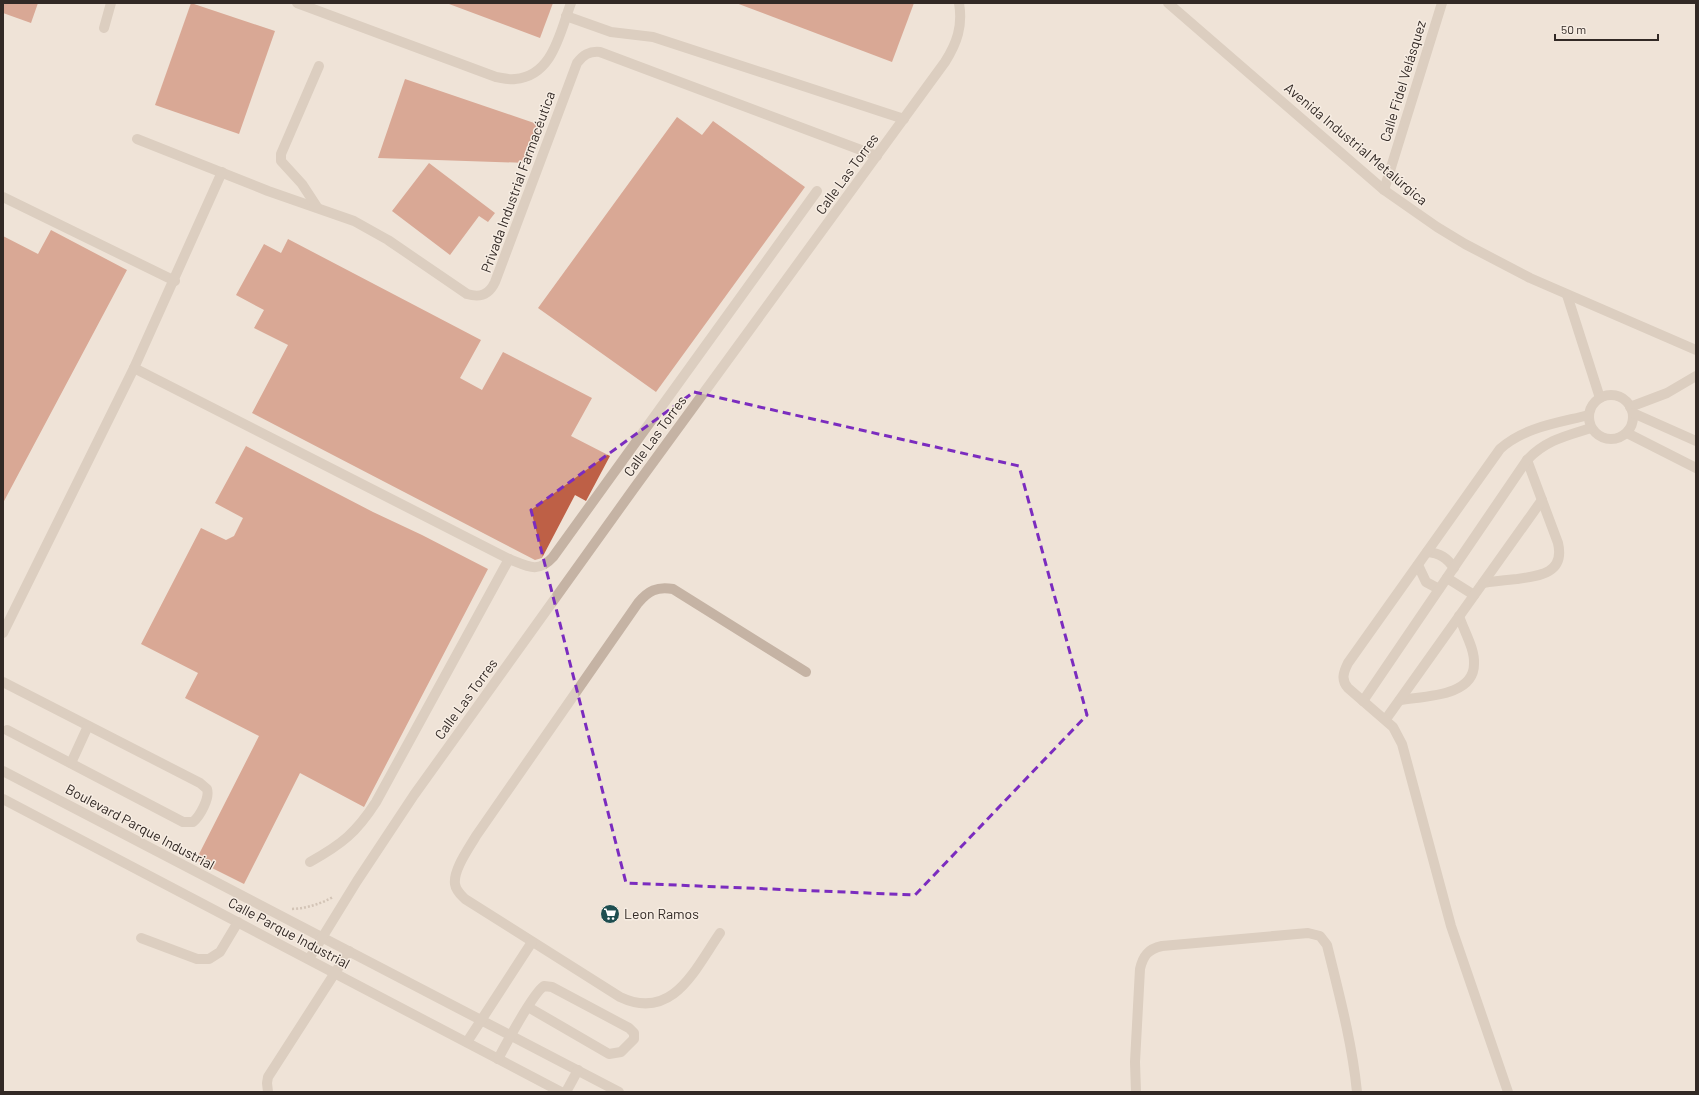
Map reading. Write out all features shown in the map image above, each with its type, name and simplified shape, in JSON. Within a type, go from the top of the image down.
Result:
[{"type":"street","points":[[104,28],[111,3]]},
{"type":"street","points":[[297,3],[496,77],[515,79],[531,74],[542,67],[550,58],[571,3]]},
{"type":"street","name":"Calle Las Torres","points":[[309,959],[357,881],[414,795],[639,480],[877,156],[955,47],[961,20],[959,3]]},
{"type":"street","name":"Avenida Industrial Metalúrgica","points":[[1168,3],[1384,190],[1413,211],[1465,244],[1498,262],[1567,294],[1696,350]]},
{"type":"street","name":"Calle Fidel Velásquez","points":[[1384,190],[1442,3]]},
{"type":"street","points":[[566,16],[611,32],[653,37],[904,119]]},
{"type":"street","name":"Privada Industrial Farmacéutica","points":[[137,139],[268,191],[354,221],[371,230],[467,294],[473,296],[486,294],[492,289],[577,63],[584,55],[593,51],[600,52],[877,156]]},
{"type":"street","points":[[316,208],[302,184],[281,161],[281,154],[319,66]]},
{"type":"street","points":[[3,633],[6,617],[134,368],[175,281],[222,172]]},
{"type":"street","points":[[134,368],[509,559],[533,568],[540,567],[547,564],[553,557],[817,190]]},
{"type":"street","points":[[3,197],[175,281]]},
{"type":"street","points":[[1567,294],[1600,398]]},
{"type":"street","points":[[1631,410],[1667,393],[1696,376]]},
{"type":"street","points":[[1631,410],[1631,427],[1627,433],[1615,439],[1608,440],[1595,434],[1591,428],[1588,415],[1594,402],[1606,396],[1620,397],[1631,410],[1696,441]]},
{"type":"street","points":[[1508,1092],[1451,926],[1402,744],[1393,727],[1386,719],[1363,701],[1344,683],[1343,678],[1344,671],[1427,552],[1493,460],[1508,442],[1529,431],[1588,415]]},
{"type":"street","points":[[1363,701],[1527,460],[1543,445],[1591,428]]},
{"type":"street","points":[[1627,433],[1696,468]]},
{"type":"street","points":[[1483,582],[1539,576],[1545,574],[1556,564],[1560,551],[1558,543],[1527,460]]},
{"type":"street","points":[[1386,719],[1542,500]]},
{"type":"street","points":[[1427,552],[1436,553],[1443,556],[1454,568]]},
{"type":"street","points":[[310,862],[335,848],[353,833],[366,818],[509,559]]},
{"type":"street","points":[[1418,565],[1426,582],[1439,589]]},
{"type":"street","points":[[1447,578],[1474,595]]},
{"type":"street","points":[[720,933],[679,991],[668,999],[654,1003],[640,1004],[630,1002],[465,900],[458,892],[455,884],[456,873],[476,836],[644,597],[653,590],[662,587],[673,589],[806,672]]},
{"type":"street","points":[[1400,700],[1446,693],[1458,689],[1468,681],[1473,673],[1474,664],[1472,653],[1459,616]]},
{"type":"street","points":[[3,682],[200,783],[207,789],[208,797],[197,818],[193,822],[183,822],[7,730]]},
{"type":"street","points":[[71,763],[88,726]]},
{"type":"street","name":"Boulevard Parque Industrial","points":[[3,771],[265,908]]},
{"type":"street","name":"Calle Parque Industrial","points":[[3,799],[561,1092]]},
{"type":"street","name":"Calle Parque Industrial","points":[[265,908],[619,1092]]},
{"type":"street","points":[[141,938],[197,959],[209,959],[220,952],[238,922]]},
{"type":"street","points":[[1136,1092],[1135,1062],[1140,969],[1142,960],[1146,953],[1155,947],[1162,946],[1308,933],[1320,936],[1327,945],[1349,1033],[1354,1060],[1357,1092]]},
{"type":"street","points":[[467,1042],[532,942]]},
{"type":"street","points":[[268,1092],[268,1077],[349,951]]},
{"type":"street","points":[[498,1059],[528,1007],[540,989],[544,986],[552,987],[632,1030],[634,1039],[621,1052],[609,1054],[528,1007]]},
{"type":"street","points":[[566,1092],[578,1070]]},
{"type":"path","points":[[288,909],[307,908],[337,895]]},
{"type":"highlighted area","points":[[694,392],[1019,466],[1087,715],[915,895],[626,883],[531,510]]},
{"type":"building","points":[[3,3],[38,3],[31,23],[3,13]]},
{"type":"building","points":[[191,3],[275,31],[239,134],[155,105]]},
{"type":"building","points":[[449,3],[553,3],[540,38]]},
{"type":"building","points":[[736,3],[914,3],[892,62]]},
{"type":"building","points":[[405,79],[540,125],[527,163],[378,158]]},
{"type":"building","points":[[677,117],[702,135],[713,121],[805,187],[656,392],[538,308]]},
{"type":"building","points":[[429,163],[495,213],[488,222],[479,216],[450,255],[392,211]]},
{"type":"building","points":[[51,230],[127,270],[3,503],[3,236],[38,254]]},
{"type":"building","points":[[288,239],[481,340],[460,378],[482,390],[503,352],[592,398],[571,436],[610,456],[586,501],[575,495],[542,558],[535,560],[252,413],[288,345],[254,328],[264,310],[236,295],[264,244],[281,253]]},
{"type":"building","points":[[246,446],[373,512],[488,569],[364,807],[300,773],[244,884],[196,860],[259,736],[185,698],[198,673],[141,644],[201,528],[226,540],[234,536],[243,518],[215,503]]},
{"type":"place","name":"Leon Ramos","points":[[610,914]]}]
